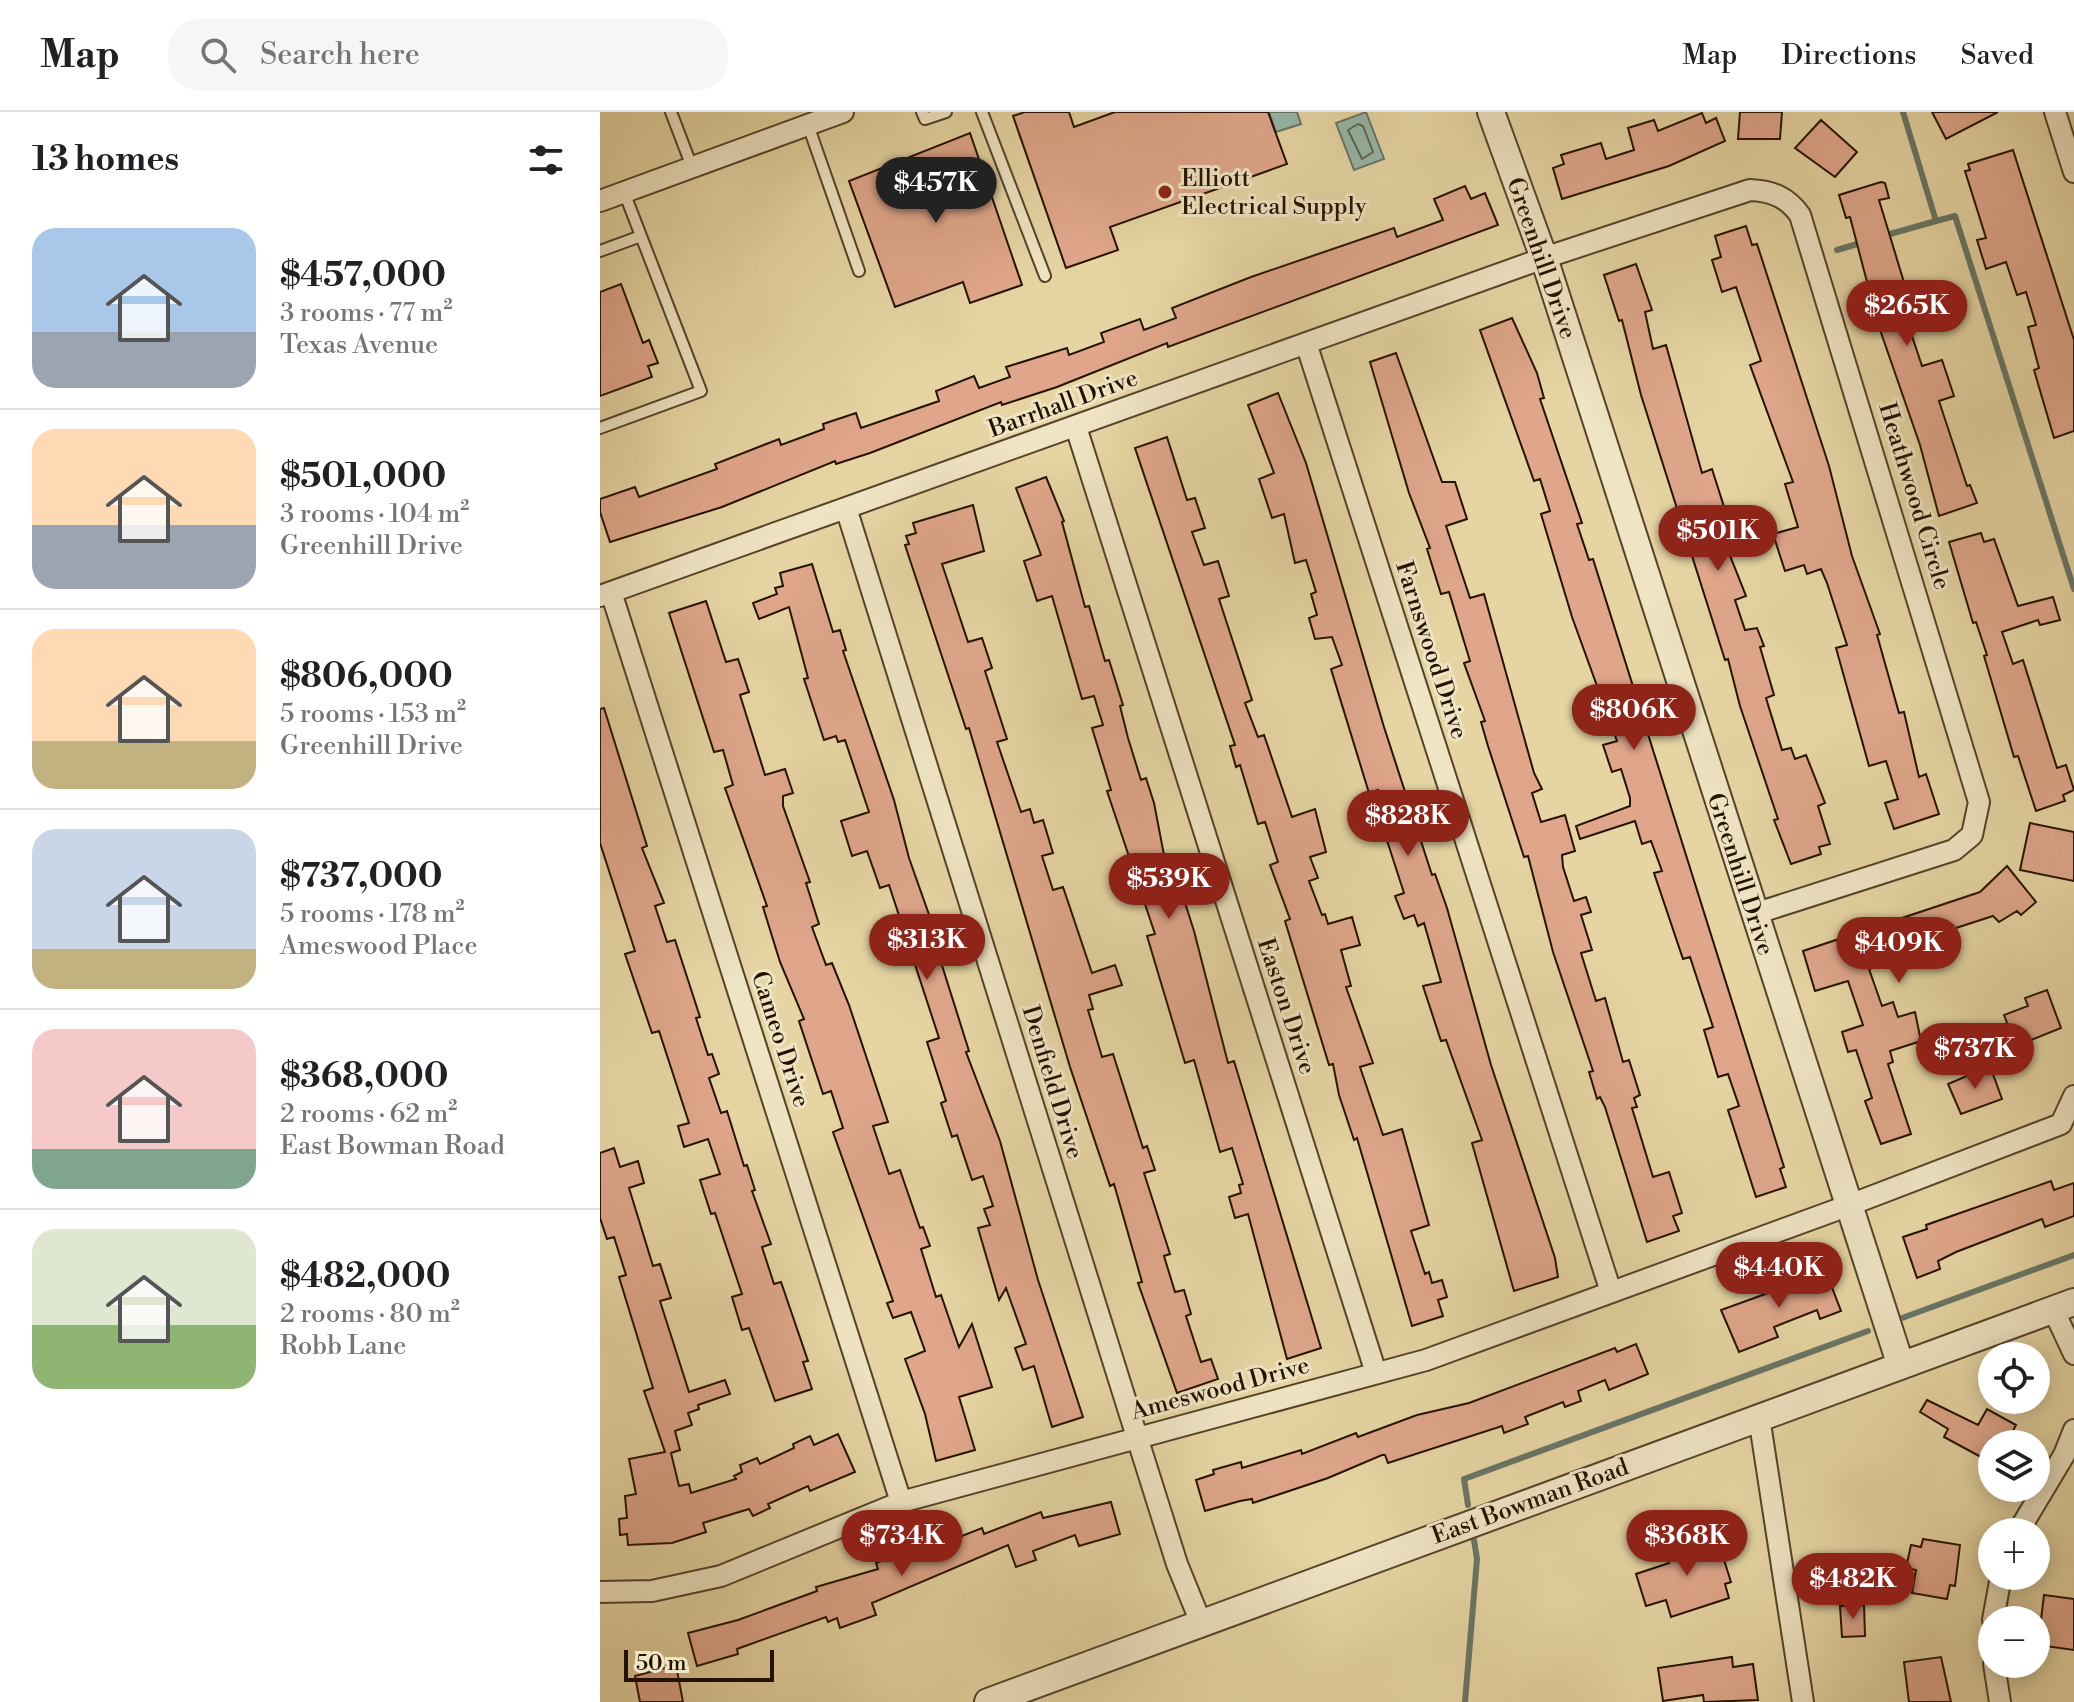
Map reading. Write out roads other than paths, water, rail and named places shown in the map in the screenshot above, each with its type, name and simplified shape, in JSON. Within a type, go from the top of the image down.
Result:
[{"type":"street","points":[[600,201],[843,112]]},
{"type":"street","name":"Greenhill Drive","points":[[1491,112],[1544,258],[1900,1363]]},
{"type":"street","points":[[2055,112],[2074,172]]},
{"type":"street","name":"Heathwood Circle","points":[[1544,258],[1750,190],[1781,196],[1800,215],[1979,802],[1972,835],[1954,850],[1754,914]]},
{"type":"street","name":"Barrhall Drive","points":[[606,594],[1544,258]]},
{"type":"street","name":"Farnswood Drive","points":[[1306,343],[1611,1292]]},
{"type":"street","name":"Easton Drive","points":[[1076,427],[1376,1373]]},
{"type":"street","name":"Denfield Drive","points":[[846,508],[1177,1564],[1201,1623]]},
{"type":"street","name":"Cameo Drive","points":[[606,594],[901,1502]]},
{"type":"street","name":"Ameswood Drive","points":[[600,1592],[652,1591],[721,1576],[901,1502],[1426,1360],[2061,1124],[2074,1096]]},
{"type":"street","points":[[2064,1306],[2074,1354]]},
{"type":"street","name":"East Bowman Road","points":[[988,1702],[1900,1363],[2064,1306]]},
{"type":"street","points":[[1759,1417],[1803,1702]]},
{"type":"street","points":[[2026,1518],[2064,1455],[2074,1430]]},
{"type":"street","points":[[1996,1678],[2000,1702]]},
{"type":"lane","points":[[671,112],[692,167]]},
{"type":"lane","points":[[922,112],[925,119],[946,112]]},
{"type":"lane","points":[[982,112],[1045,276]]},
{"type":"lane","points":[[808,125],[859,271]]},
{"type":"lane","points":[[600,428],[701,391],[624,192]]},
{"type":"lane","points":[[600,251],[641,236]]},
{"type":"water","points":[[1269,112],[1297,112],[1301,124],[1276,132]]},
{"type":"water","points":[[1366,112],[1384,159],[1354,170],[1336,123]]},
{"type":"waterway","points":[[1903,112],[1936,221],[1955,216],[2074,589]]},
{"type":"waterway","points":[[1883,236],[1936,221]]},
{"type":"waterway","points":[[1837,250],[1864,242]]},
{"type":"waterway","points":[[1902,1318],[2074,1255]]},
{"type":"waterway","points":[[1468,1505],[1464,1479],[1868,1331]]},
{"type":"waterway","points":[[1465,1702],[1477,1559],[1474,1540]]},
{"type":"place","name":"Elliott Electrical Supply","points":[[1165,192]]}]
